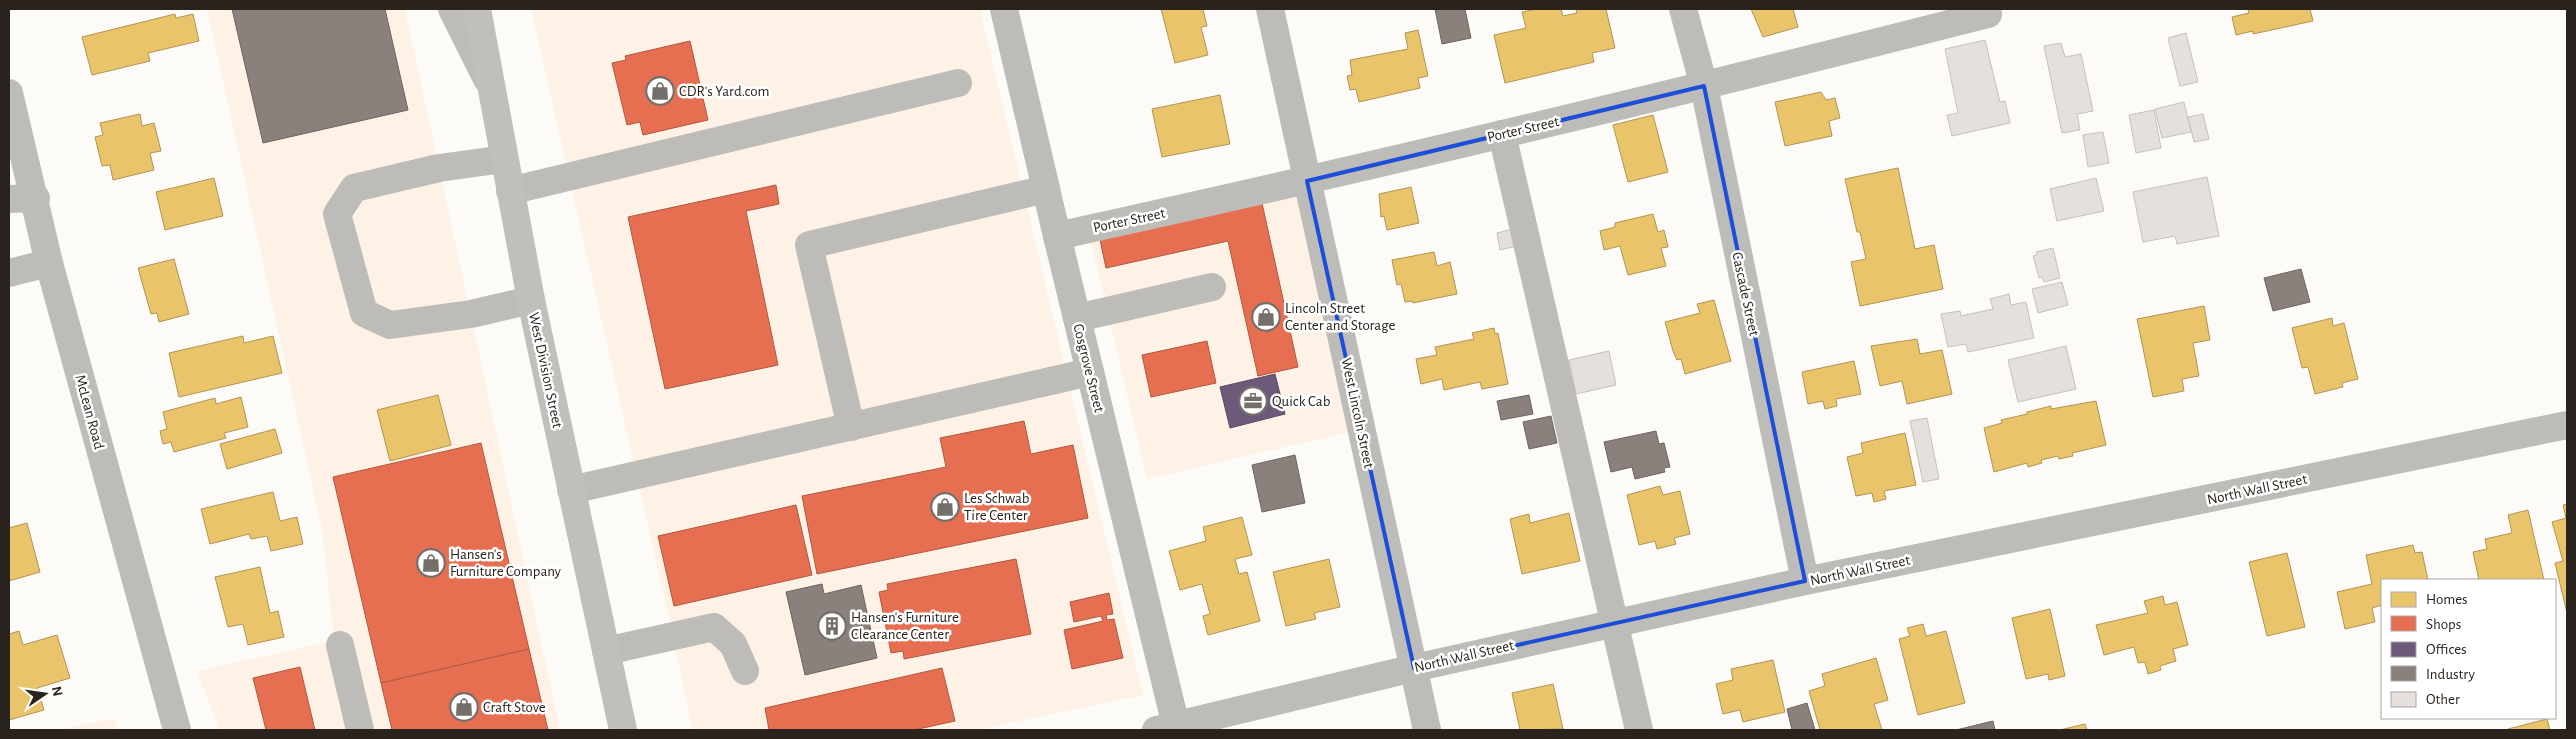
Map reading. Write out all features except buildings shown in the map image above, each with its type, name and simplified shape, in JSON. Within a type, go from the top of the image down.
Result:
[{"type":"main road","name":"West Division Street","points":[[477,9],[531,300],[622,730]]},
{"type":"street","points":[[452,9],[490,86]]},
{"type":"street","name":"Cosgrove Street","points":[[1004,9],[1090,372],[1170,729]]},
{"type":"street","name":"West Lincoln Street","points":[[1270,9],[1427,730]]},
{"type":"street","name":"Cascade Street","points":[[1683,9],[1704,86],[1805,581]]},
{"type":"street","name":"Porter Street","points":[[1057,236],[1308,181],[1704,86],[1988,14]]},
{"type":"street","points":[[510,191],[958,83]]},
{"type":"street","name":"McLean Road","points":[[9,93],[36,198],[49,263],[177,730]]},
{"type":"street","points":[[1502,134],[1640,730]]},
{"type":"street","points":[[504,159],[439,168],[354,188],[337,214],[364,314],[390,325],[471,314],[531,300]]},
{"type":"street","points":[[851,427],[809,245],[1046,189]]},
{"type":"street","points":[[9,200],[36,198]]},
{"type":"street","points":[[9,273],[49,263]]},
{"type":"street","points":[[1077,318],[1212,287]]},
{"type":"street","points":[[571,490],[1090,372]]},
{"type":"street","name":"North Wall Street","points":[[1170,729],[1414,668],[1805,581],[2567,426]]},
{"type":"street","points":[[606,651],[714,628],[733,644],[745,671]]},
{"type":"street","points":[[340,645],[360,730]]},
{"type":"highlighted area","points":[[1704,86],[1805,581],[1414,668],[1307,181]]},
{"type":"shaded area","points":[[207,9],[405,9],[560,730],[219,730],[197,671],[334,641],[322,530]]},
{"type":"shaded area","points":[[531,9],[980,9],[1143,695],[977,730],[692,730],[673,636]]},
{"type":"shaded area","points":[[1296,190],[1354,431],[1147,479],[1090,238]]},
{"type":"shaded area","points":[[115,718],[118,730],[57,730]]},
{"type":"place","name":"CDR's Yard.com","points":[[660,91]]},
{"type":"place","name":"Lincoln Street Center and Storage","points":[[1266,317]]},
{"type":"place","name":"Quick Cab","points":[[1253,401]]},
{"type":"place","name":"Les Schwab Tire Center","points":[[945,507]]},
{"type":"place","name":"Hansen's Furniture Company","points":[[431,563]]},
{"type":"place","name":"Hansen's Furniture Clearance Center","points":[[832,626]]},
{"type":"place","name":"Craft Stove","points":[[464,707]]}]
